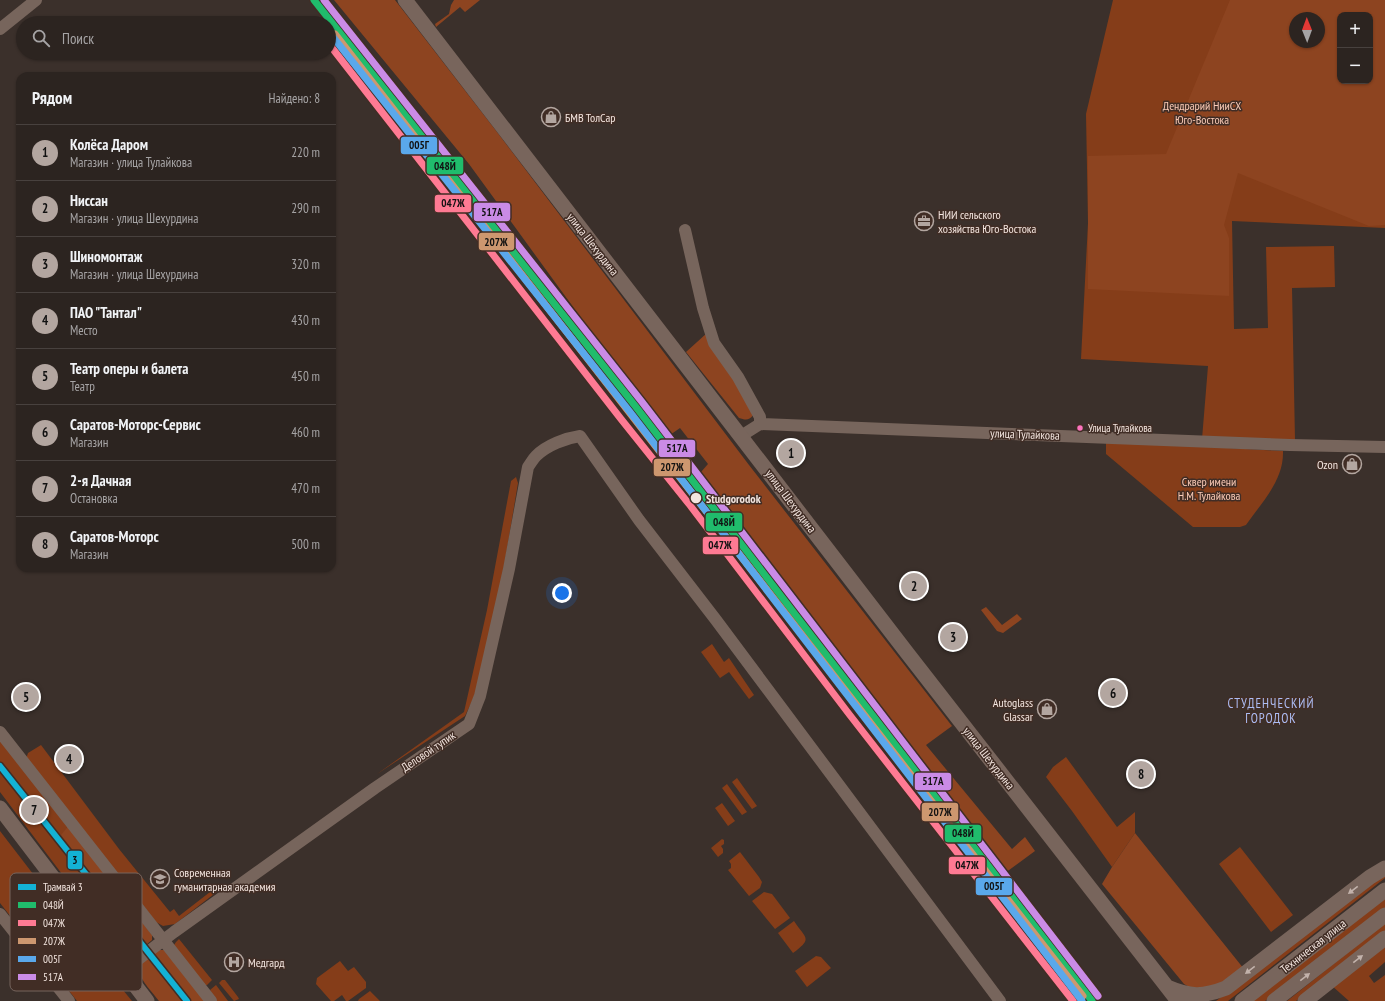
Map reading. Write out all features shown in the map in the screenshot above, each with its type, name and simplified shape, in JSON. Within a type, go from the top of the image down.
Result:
[{"type":"main road","name":"улица Шехурдина","points":[[405,0],[912,660],[1178,1001]]},
{"type":"main road","points":[[0,808],[49,873]]},
{"type":"main road","points":[[1166,986],[1179,992],[1193,995],[1205,995],[1226,988],[1370,877],[1385,868]]},
{"type":"main road","name":"Техническая улица","points":[[1242,1001],[1385,890]]},
{"type":"main road","name":"Техническая улица","points":[[1274,1001],[1380,919]]},
{"type":"main road","points":[[1305,1001],[1385,938]]},
{"type":"main road","points":[[139,991],[147,1001]]},
{"type":"street","points":[[0,28],[36,0]]},
{"type":"street","points":[[685,230],[703,308],[714,343],[742,384],[760,417],[760,424],[741,436]]},
{"type":"street","name":"улица Тулайкова","points":[[760,424],[1298,445],[1385,447]]},
{"type":"street","name":"Деловой тупик","points":[[142,956],[369,792],[469,724],[480,696],[509,568],[528,466],[535,456],[544,450],[569,438],[580,436],[639,520],[716,620],[1000,1001]]},
{"type":"street","points":[[0,732],[110,873]]},
{"type":"street","points":[[142,913],[211,1001]]},
{"type":"street","points":[[0,914],[10,927]]},
{"type":"street","points":[[60,991],[68,1001]]},
{"type":"green space","points":[[334,0],[395,0],[497,132],[749,465],[952,726],[926,745],[1012,849],[1025,837],[1035,851],[1005,873],[701,472],[708,464],[680,428],[670,435],[635,392],[469,164]]},
{"type":"green space","points":[[454,0],[480,0],[465,12],[460,7],[436,27],[435,24],[449,14]]},
{"type":"green space","name":"Дендрарий НииСХ Юго-Востока","points":[[1113,0],[1385,0],[1385,228],[1232,221],[1234,329],[1268,328],[1266,247],[1334,246],[1335,287],[1292,288],[1295,440],[1202,439],[1208,366],[1081,359],[1088,223],[1086,114]]},
{"type":"green space","points":[[1230,0],[1385,0],[1385,225],[1369,226],[1238,173],[1224,225],[1229,238],[1229,296],[1088,289],[1088,156],[1166,154]]},
{"type":"green space","points":[[707,333],[733,372],[753,415],[748,419],[745,420],[739,418],[686,352]]},
{"type":"green space","name":"Сквер имени Н.М. Тулайкова","points":[[1106,441],[1283,451],[1280,472],[1276,481],[1246,525],[1240,527],[1193,527],[1106,454]]},
{"type":"green space","points":[[516,477],[518,483],[504,567],[475,695],[465,716],[377,774],[464,712],[487,610],[511,481]]},
{"type":"green space","points":[[986,607],[1002,625],[1017,614],[1022,619],[1003,633],[997,631],[981,610]]},
{"type":"green space","points":[[712,644],[724,662],[729,658],[754,695],[749,699],[729,672],[720,678],[701,652]]},
{"type":"green space","points":[[0,739],[68,826],[62,835],[91,873],[61,873],[0,792]]},
{"type":"green space","points":[[41,745],[138,873],[117,873],[26,759],[28,753]]},
{"type":"green space","points":[[1066,757],[1117,827],[1135,812],[1135,833],[1112,867],[1046,777],[1053,767]]},
{"type":"green space","points":[[737,778],[757,806],[752,809],[732,782]]},
{"type":"green space","points":[[727,784],[747,812],[742,815],[722,788]]},
{"type":"green space","points":[[722,803],[735,821],[728,826],[715,808]]},
{"type":"green space","points":[[68,826],[104,873],[90,873],[61,835]]},
{"type":"green space","points":[[0,831],[32,873],[10,873],[10,916],[0,903]]},
{"type":"green space","points":[[1135,833],[1244,969],[1226,985],[1193,989],[1184,984],[1102,884]]},
{"type":"green space","points":[[722,839],[724,840],[724,844],[721,846],[723,853],[718,857],[711,848]]},
{"type":"green space","points":[[1240,847],[1293,915],[1271,932],[1219,864]]},
{"type":"green space","points":[[740,852],[762,882],[760,888],[749,896],[728,870],[731,868],[729,861]]},
{"type":"green space","points":[[1385,871],[1385,878],[1228,1001],[1216,1001],[1371,880]]},
{"type":"green space","points":[[142,877],[170,912],[174,909],[179,916],[210,892],[209,890],[214,886],[218,891],[175,924],[163,926],[156,922],[142,904]]},
{"type":"green space","points":[[764,892],[772,894],[790,918],[775,929],[752,901]]},
{"type":"green space","points":[[1385,896],[1385,908],[1372,919],[1265,1001],[1250,1001]]},
{"type":"green space","points":[[794,921],[806,938],[803,944],[793,953],[778,933]]},
{"type":"green space","points":[[142,922],[152,935],[152,940],[146,945],[142,940]]},
{"type":"green space","points":[[1385,923],[1385,931],[1296,1001],[1287,1001]]},
{"type":"green space","points":[[179,939],[212,980],[207,985],[203,985],[174,945]]},
{"type":"green space","points":[[142,940],[146,945],[142,948]]},
{"type":"green space","points":[[1385,942],[1385,962],[1369,976],[1374,983],[1385,975],[1385,1001],[1349,1001],[1331,985]]},
{"type":"green space","points":[[159,950],[164,950],[207,1001],[159,1001],[142,978],[142,963]]},
{"type":"green space","points":[[816,956],[821,957],[831,968],[807,987],[795,971]]},
{"type":"green space","points":[[340,961],[348,971],[354,967],[366,982],[366,988],[348,1001],[346,1001],[342,995],[334,1001],[331,1001],[316,984],[317,978]]},
{"type":"green space","points":[[222,980],[225,980],[239,999],[234,1001],[219,983]]},
{"type":"green space","points":[[216,985],[228,1001],[215,1001],[210,990]]},
{"type":"green space","points":[[69,991],[124,991],[132,1001],[77,1001]]},
{"type":"green space","points":[[370,991],[380,1001],[358,1001],[359,999]]},
{"type":"tram line","name":"3","points":[[0,766],[85,873]]},
{"type":"tram line","name":"3","points":[[142,944],[187,1001]]},
{"type":"transit line","name":"048Й","points":[[314,0],[327,16]]},
{"type":"transit line","name":"517А","points":[[324,0],[642,402],[1098,996]]},
{"type":"transit line","name":"048Й","points":[[336,28],[636,407],[1092,1001]]},
{"type":"transit line","name":"207Ж","points":[[336,35],[1083,996]]},
{"type":"transit line","name":"005Г","points":[[336,41],[630,412],[1082,1001]]},
{"type":"transit line","name":"047Ж","points":[[336,53],[689,504],[849,714],[1073,1001]]},
{"type":"place","name":"БМВ ТолСар","points":[[551,117]]},
{"type":"place","name":"НИИ сельского хозяйства Юго-Востока","points":[[924,221]]},
{"type":"place","name":"Улица Тулайкова","points":[[1080,428]]},
{"type":"place","name":"Колёса Даром","points":[[791,453]]},
{"type":"place","name":"Ozon","points":[[1352,464]]},
{"type":"place","name":"Studgorodok","points":[[696,498]]},
{"type":"place","name":"Ниссан","points":[[914,586]]},
{"type":"place","name":"Шиномонтаж","points":[[953,637]]},
{"type":"place","name":"Саратов-Моторс-Сервис","points":[[1113,693]]},
{"type":"place","name":"Театр оперы и балета","points":[[26,697]]},
{"type":"place","name":"Autoglass Glassar","points":[[1047,709]]},
{"type":"place","name":"ПАО \"Тантал\"","points":[[69,759]]},
{"type":"place","name":"Саратов-Моторс","points":[[1141,774]]},
{"type":"place","name":"2-я Дачная","points":[[34,810]]},
{"type":"place","name":"Современная гуманитарная академия","points":[[160,879]]},
{"type":"place","name":"Медгард","points":[[234,962]]},
{"type":"district","name":"СТУДЕНЧЕСКИЙ ГОРОДОК","points":[[1271,710]]}]
